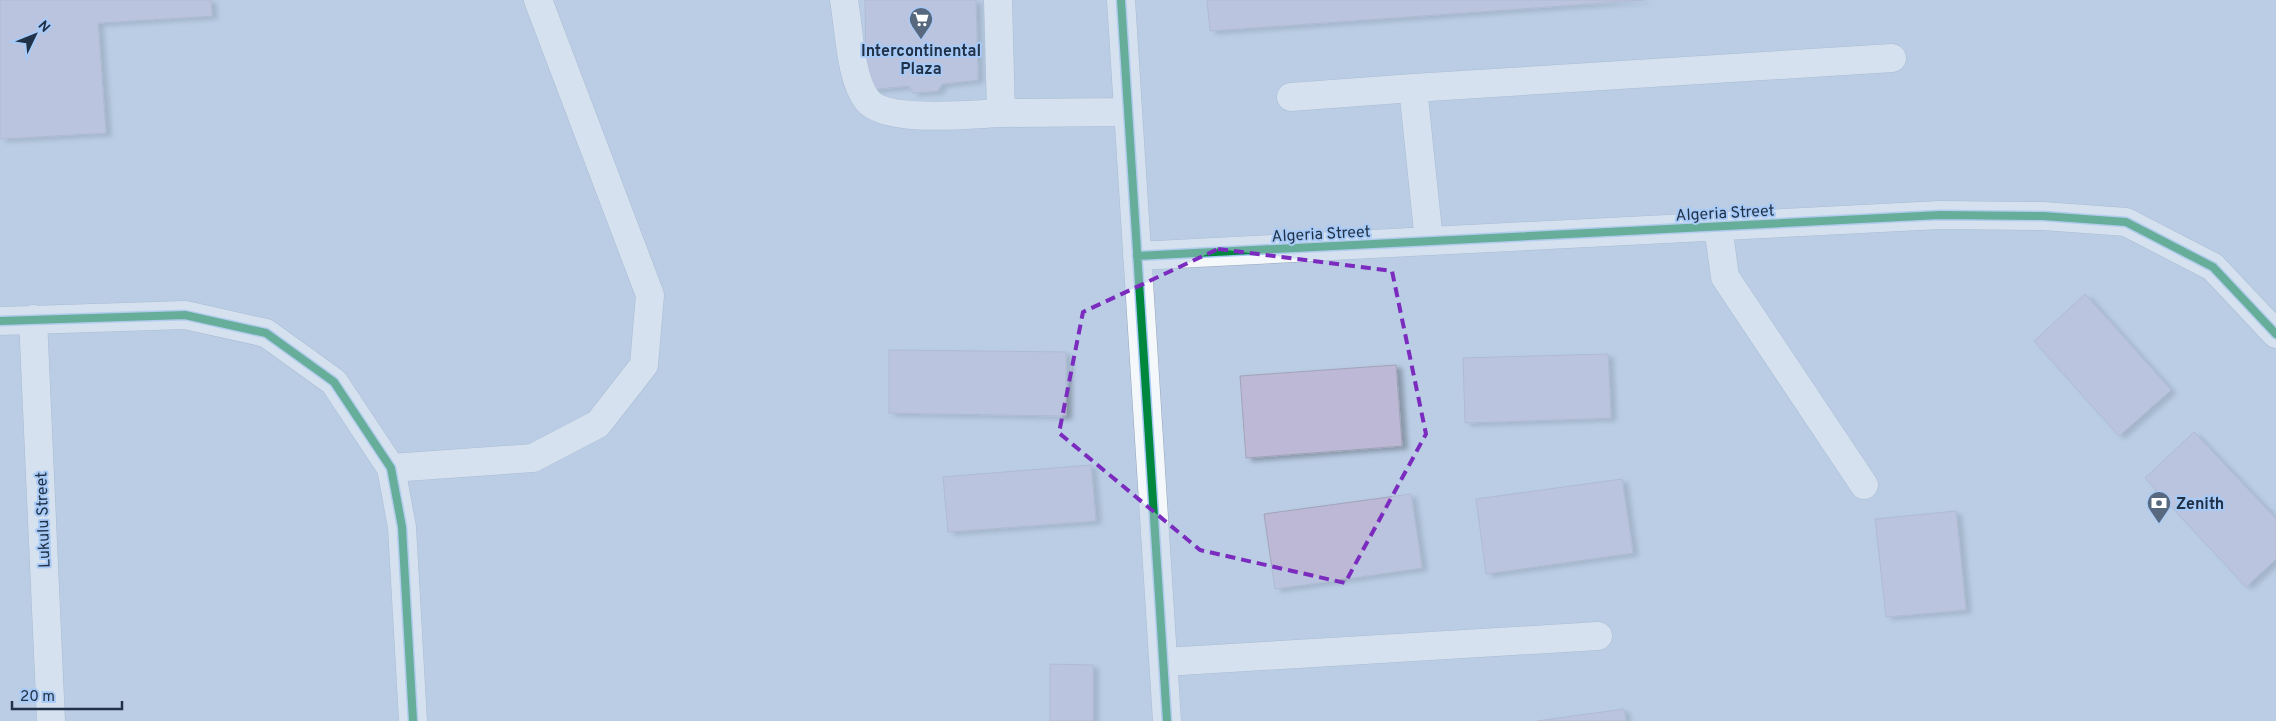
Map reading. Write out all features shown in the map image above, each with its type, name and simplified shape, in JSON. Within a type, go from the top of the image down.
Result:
[{"type":"street","points":[[391,468],[532,458],[598,424],[644,365],[650,295],[538,0]]},
{"type":"street","points":[[844,0],[858,80],[868,101],[882,111],[907,116],[1127,112]]},
{"type":"street","points":[[998,0],[1002,114]]},
{"type":"street","points":[[1121,0],[1164,662],[1166,721]]},
{"type":"street","points":[[1292,97],[1892,58]]},
{"type":"street","points":[[1413,88],[1429,241]]},
{"type":"street","name":"Algeria Street","points":[[1137,256],[1940,215],[2043,216],[2126,222],[2213,267],[2276,334]]},
{"type":"street","points":[[1718,226],[1725,277],[1864,485]]},
{"type":"street","points":[[0,321],[185,315],[266,333],[334,382],[391,468],[402,527],[413,721]]},
{"type":"street","name":"Lukulu Street","points":[[33,319],[51,721]]},
{"type":"street","points":[[1164,662],[1598,636]]},
{"type":"highlighted area","points":[[1218,249],[1392,271],[1426,434],[1345,583],[1200,550],[1059,433],[1083,312]]},
{"type":"building","points":[[0,0],[211,0],[212,16],[98,23],[106,133],[0,139]]},
{"type":"building","name":"Intercontinental Plaza","points":[[865,0],[976,0],[978,80],[942,84],[938,91],[913,93],[909,86],[866,90]]},
{"type":"building","points":[[1207,0],[1645,0],[1210,31]]},
{"type":"building","points":[[2085,294],[2171,390],[2119,436],[2034,341]]},
{"type":"building","points":[[889,350],[1066,352],[1066,416],[889,413]]},
{"type":"building","points":[[1608,354],[1611,418],[1465,423],[1463,358]]},
{"type":"building","points":[[1396,365],[1402,446],[1246,458],[1240,376]]},
{"type":"building","points":[[2194,432],[2276,519],[2276,559],[2246,587],[2145,478]]},
{"type":"building","points":[[1091,465],[1096,521],[948,532],[943,477]]},
{"type":"building","points":[[1622,479],[1633,553],[1486,574],[1476,499]]},
{"type":"building","points":[[1411,494],[1422,568],[1275,589],[1264,514]]},
{"type":"building","points":[[1956,511],[1966,610],[1886,617],[1875,519]]},
{"type":"building","points":[[1050,664],[1093,665],[1093,721],[1050,721]]},
{"type":"building","points":[[1624,709],[1626,721],[1537,721]]},
{"type":"cycle path","points":[[1121,0],[1167,721]]},
{"type":"cycle path","points":[[1137,256],[1940,215],[2043,216],[2126,222],[2213,267],[2276,334]]},
{"type":"cycle path","points":[[0,321],[185,315],[266,333],[334,382],[391,468],[402,527],[413,721]]},
{"type":"place","name":"Intercontinental Plaza","points":[[921,40]]},
{"type":"place","name":"Zenith","points":[[2159,524]]}]
